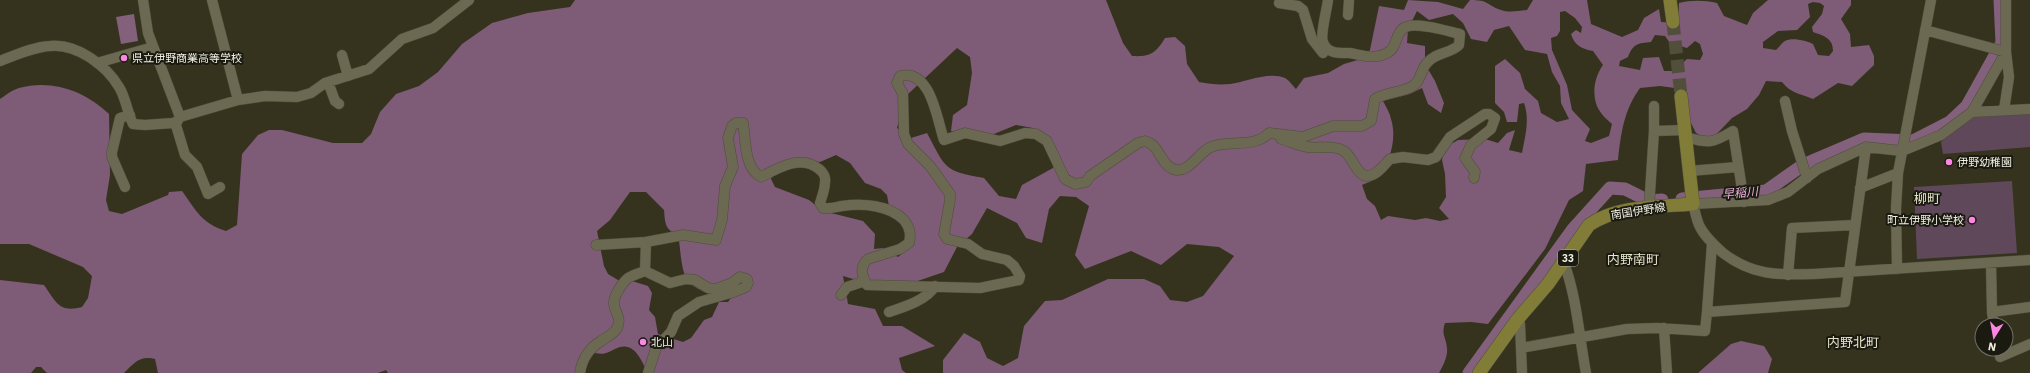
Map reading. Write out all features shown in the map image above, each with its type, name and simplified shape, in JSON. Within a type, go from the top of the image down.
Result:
[{"type":"main road","points":[[1670,0],[1673,22]]},
{"type":"main road","points":[[1681,96],[1692,200]]},
{"type":"main road","name":"南国伊野線","points":[[1479,373],[1517,320],[1564,263],[1589,225],[1598,219],[1613,213],[1692,200]]},
{"type":"street","points":[[144,0],[148,32],[178,120],[185,155],[198,167],[208,194],[220,187]]},
{"type":"street","points":[[212,0],[238,100]]},
{"type":"street","points":[[0,61],[36,48],[51,46],[79,52],[97,63],[118,86],[134,124],[140,125],[178,120],[238,100],[266,96],[297,97],[311,92],[328,82],[369,68],[402,39],[433,28],[468,0]]},
{"type":"street","points":[[1328,0],[1322,41],[1326,47],[1334,53]]},
{"type":"street","points":[[1348,15],[1349,0]]},
{"type":"street","points":[[1897,269],[1896,208],[1898,173],[1931,0]]},
{"type":"street","points":[[2004,110],[2009,77],[2006,52],[2006,0]]},
{"type":"street","points":[[1263,139],[1269,133],[1303,137],[1333,126],[1362,126],[1366,124],[1371,121],[1375,99],[1382,95],[1412,86],[1417,82],[1426,63],[1440,54],[1456,48],[1459,45],[1461,36],[1460,34],[1422,26],[1406,26],[1401,30],[1391,51],[1382,56],[1368,58],[1350,54],[1334,53],[1328,55],[1311,43],[1303,10],[1298,6],[1279,3]]},
{"type":"street","points":[[1925,30],[2006,52]]},
{"type":"street","points":[[97,63],[154,47]]},
{"type":"street","points":[[2006,52],[1972,112],[1941,135],[1902,151],[1866,147],[1818,169],[1788,192],[1768,200],[1744,202],[1692,200],[1699,225],[1712,244],[1732,259],[1753,270],[1788,275],[2030,260]]},
{"type":"street","points":[[342,55],[348,76]]},
{"type":"street","points":[[596,245],[646,242],[683,235],[716,240],[722,220],[725,186],[733,167],[728,138],[732,126],[736,123],[743,123],[749,163],[755,174],[761,177],[787,165],[799,162],[814,166],[823,172],[826,181],[820,203],[824,208],[865,206],[887,208],[897,214],[908,225],[911,235],[909,243],[900,249],[868,259],[862,267],[867,285],[980,288],[1018,280],[1020,276],[1014,266],[1007,260],[982,254],[968,244],[947,239],[944,234],[950,194],[930,166],[908,144],[904,134],[903,94],[896,83],[900,76],[906,75],[920,81],[928,91],[944,140],[965,133],[1000,141],[1025,133],[1036,134],[1047,141],[1065,179],[1075,184],[1086,182],[1090,176],[1138,143],[1145,141],[1151,143],[1169,166],[1174,169],[1181,169],[1190,165],[1210,147],[1276,138],[1308,147],[1324,146],[1336,148],[1348,154],[1360,173],[1365,176],[1371,175],[1380,170],[1390,159],[1403,157],[1428,160],[1436,157],[1450,137],[1485,114],[1489,114],[1495,118],[1492,129],[1471,145],[1465,158],[1475,172],[1474,178]]},
{"type":"street","points":[[328,82],[335,101],[339,104]]},
{"type":"street","points":[[1785,100],[1792,131],[1807,178]]},
{"type":"street","points":[[1649,208],[1654,131],[1654,106]]},
{"type":"street","points":[[1972,112],[2030,109]]},
{"type":"street","points":[[114,180],[111,170],[112,157],[120,118],[130,115]]},
{"type":"street","points":[[1654,131],[1685,133],[1699,141],[1715,142],[1733,131],[1744,202]]},
{"type":"street","points":[[1707,312],[1845,302],[1866,147]]},
{"type":"street","points":[[112,157],[125,187]]},
{"type":"street","points":[[1689,171],[1738,167]]},
{"type":"street","points":[[1860,188],[1898,173]]},
{"type":"street","points":[[1788,275],[1792,228],[1855,225]]},
{"type":"street","points":[[645,271],[646,242]]},
{"type":"street","points":[[1521,348],[1627,329],[1664,328],[1705,331],[1712,244]]},
{"type":"street","points":[[1564,263],[1570,279],[1576,308],[1586,373]]},
{"type":"street","points":[[1991,263],[1993,317]]},
{"type":"street","points":[[580,373],[582,361],[593,346],[611,335],[617,328],[619,320],[614,306],[614,300],[622,285],[628,278],[645,271],[670,283],[686,279],[695,280],[708,288],[725,286],[740,276],[747,279],[748,283],[746,287],[699,302],[678,316],[671,332],[656,348],[648,373]]},
{"type":"street","points":[[841,295],[847,288],[865,281]]},
{"type":"street","points":[[889,312],[914,302],[930,292],[935,286]]},
{"type":"street","points":[[1992,312],[2030,306]]},
{"type":"street","points":[[1517,320],[1520,324],[1522,373]]},
{"type":"street","points":[[1664,328],[1667,373]]},
{"type":"street","points":[[2014,350],[2030,344]]},
{"type":"shaded area","points":[[575,0],[1106,0],[1123,43],[1132,56],[1148,55],[1159,47],[1165,38],[1175,37],[1185,46],[1187,64],[1199,82],[1230,84],[1265,76],[1279,76],[1285,78],[1296,89],[1304,78],[1328,73],[1344,64],[1361,59],[1370,50],[1379,6],[1404,10],[1408,0],[1438,2],[1463,9],[1470,0],[1476,0],[1510,12],[1527,10],[1533,0],[1587,0],[1591,24],[1622,37],[1638,30],[1644,18],[1659,9],[1661,22],[1678,23],[1679,3],[1683,2],[1703,1],[1717,3],[1724,16],[1747,25],[1753,13],[1768,0],[1851,0],[1851,5],[1841,19],[1850,34],[1851,47],[1869,45],[1874,56],[1874,65],[1852,86],[1838,83],[1813,99],[1796,93],[1782,82],[1766,81],[1759,95],[1747,109],[1732,118],[1710,141],[1696,133],[1689,119],[1682,89],[1660,86],[1640,88],[1630,105],[1624,122],[1618,160],[1586,164],[1583,191],[1569,200],[1545,249],[1488,324],[1471,322],[1445,323],[1444,333],[1447,355],[1439,373],[943,373],[943,360],[964,333],[980,342],[987,358],[1003,366],[1018,358],[1024,326],[1045,301],[1062,300],[1108,279],[1144,279],[1160,286],[1170,300],[1187,302],[1203,296],[1234,256],[1219,247],[1187,244],[1161,265],[1131,251],[1085,269],[1075,255],[1089,206],[1076,197],[1060,196],[1049,209],[1042,243],[1026,238],[1017,223],[987,208],[972,234],[957,247],[944,272],[900,287],[877,286],[843,276],[848,304],[875,309],[883,326],[902,326],[935,346],[899,358],[902,370],[906,373],[648,373],[636,352],[627,347],[622,347],[601,354],[595,353],[587,357],[585,373],[388,373],[386,370],[378,373],[158,373],[155,359],[145,358],[131,366],[124,373],[47,373],[41,367],[36,367],[31,373],[0,373],[0,280],[44,285],[59,305],[74,308],[82,307],[88,298],[92,276],[83,267],[29,244],[0,244],[0,99],[9,93],[19,88],[31,86],[56,86],[79,93],[100,106],[109,114],[110,175],[106,200],[109,211],[122,214],[168,195],[169,192],[182,191],[195,210],[205,220],[226,231],[237,225],[242,154],[258,135],[269,130],[282,130],[333,143],[362,143],[371,134],[380,112],[396,94],[419,86],[438,72],[462,44],[492,23],[528,13],[570,7]],"holes":[[[1813,2],[1820,3],[1824,6],[1822,14],[1812,27],[1813,32],[1830,40],[1833,51],[1829,56],[1818,55],[1813,44],[1791,39],[1785,41],[1776,50],[1763,48],[1763,42],[1778,31],[1797,30],[1810,17],[1808,4]],[[1417,11],[1429,20],[1453,14],[1463,23],[1471,39],[1487,42],[1494,30],[1509,26],[1525,50],[1547,54],[1552,72],[1560,86],[1561,103],[1569,119],[1557,122],[1541,113],[1538,101],[1525,89],[1520,73],[1505,59],[1495,66],[1495,103],[1504,112],[1507,122],[1517,122],[1519,104],[1524,103],[1526,109],[1526,134],[1522,153],[1509,150],[1515,130],[1507,133],[1498,143],[1485,139],[1458,140],[1444,148],[1442,160],[1445,174],[1446,197],[1439,208],[1449,219],[1440,221],[1426,218],[1415,220],[1388,216],[1381,220],[1375,206],[1367,199],[1362,185],[1375,179],[1386,165],[1389,158],[1393,142],[1393,126],[1390,114],[1383,101],[1410,94],[1422,88],[1428,104],[1441,113],[1444,103],[1435,81],[1425,64],[1425,46],[1407,43],[1408,29]],[[1565,11],[1575,18],[1582,27],[1581,33],[1576,30],[1571,34],[1576,44],[1582,48],[1593,51],[1603,65],[1597,75],[1594,93],[1600,112],[1612,124],[1609,136],[1591,143],[1585,141],[1590,129],[1572,110],[1567,85],[1552,50],[1551,38],[1557,36],[1560,31],[1560,12]],[[1655,35],[1665,36],[1670,43],[1687,48],[1695,41],[1700,44],[1703,54],[1700,60],[1687,59],[1674,71],[1664,71],[1659,57],[1643,58],[1640,70],[1619,66],[1620,61],[1628,57],[1632,49],[1639,44],[1651,42]],[[957,48],[970,57],[972,73],[967,105],[953,115],[951,131],[984,138],[1016,125],[1033,128],[1054,152],[1053,168],[1022,185],[1016,199],[999,196],[984,178],[960,173],[947,166],[938,154],[927,133],[911,138],[897,128],[906,96]],[[836,155],[850,163],[865,183],[881,189],[887,195],[890,212],[907,229],[910,247],[898,257],[883,248],[874,249],[875,234],[863,221],[823,211],[809,200],[775,187],[771,179],[778,164],[795,158],[820,162]],[[630,192],[646,192],[664,210],[666,226],[670,231],[678,235],[684,274],[690,283],[704,292],[729,288],[733,295],[728,302],[719,302],[712,317],[704,320],[691,338],[683,342],[658,334],[655,317],[649,310],[652,293],[648,286],[632,281],[623,283],[608,274],[604,266],[597,231],[610,220]]]},
{"type":"shaded area","points":[[134,14],[138,41],[121,44],[116,17]]},
{"type":"shaded area","points":[[2030,113],[2030,147],[1943,154],[1941,142],[1972,117]]},
{"type":"shaded area","name":"町立伊野小学校","points":[[2012,181],[2017,253],[1917,259],[1914,187]]},
{"type":"shaded area","points":[[1741,341],[1764,346],[1772,359],[1768,373],[1698,373],[1731,344]]},
{"type":"waterway","name":"早稲川","points":[[1682,199],[1766,191],[1803,165],[1864,139],[1913,141],[1950,122],[1967,106],[2002,43],[2000,0]]},
{"type":"waterway","name":"早稲川","points":[[1469,373],[1573,229],[1610,188],[1625,189],[1649,201],[1662,200]]},
{"type":"tunnel","points":[[1673,22],[1681,96]]},
{"type":"place","name":"県立伊野商業高等学校","points":[[124,58]]},
{"type":"place","name":"伊野幼稚園","points":[[1949,162]]},
{"type":"place","name":"町立伊野小学校","points":[[1972,220]]},
{"type":"place","name":"北山","points":[[643,342]]},
{"type":"district","name":"柳町","points":[[1927,198]]},
{"type":"district","name":"内野南町","points":[[1633,259]]},
{"type":"district","name":"内野北町","points":[[1853,342]]}]
